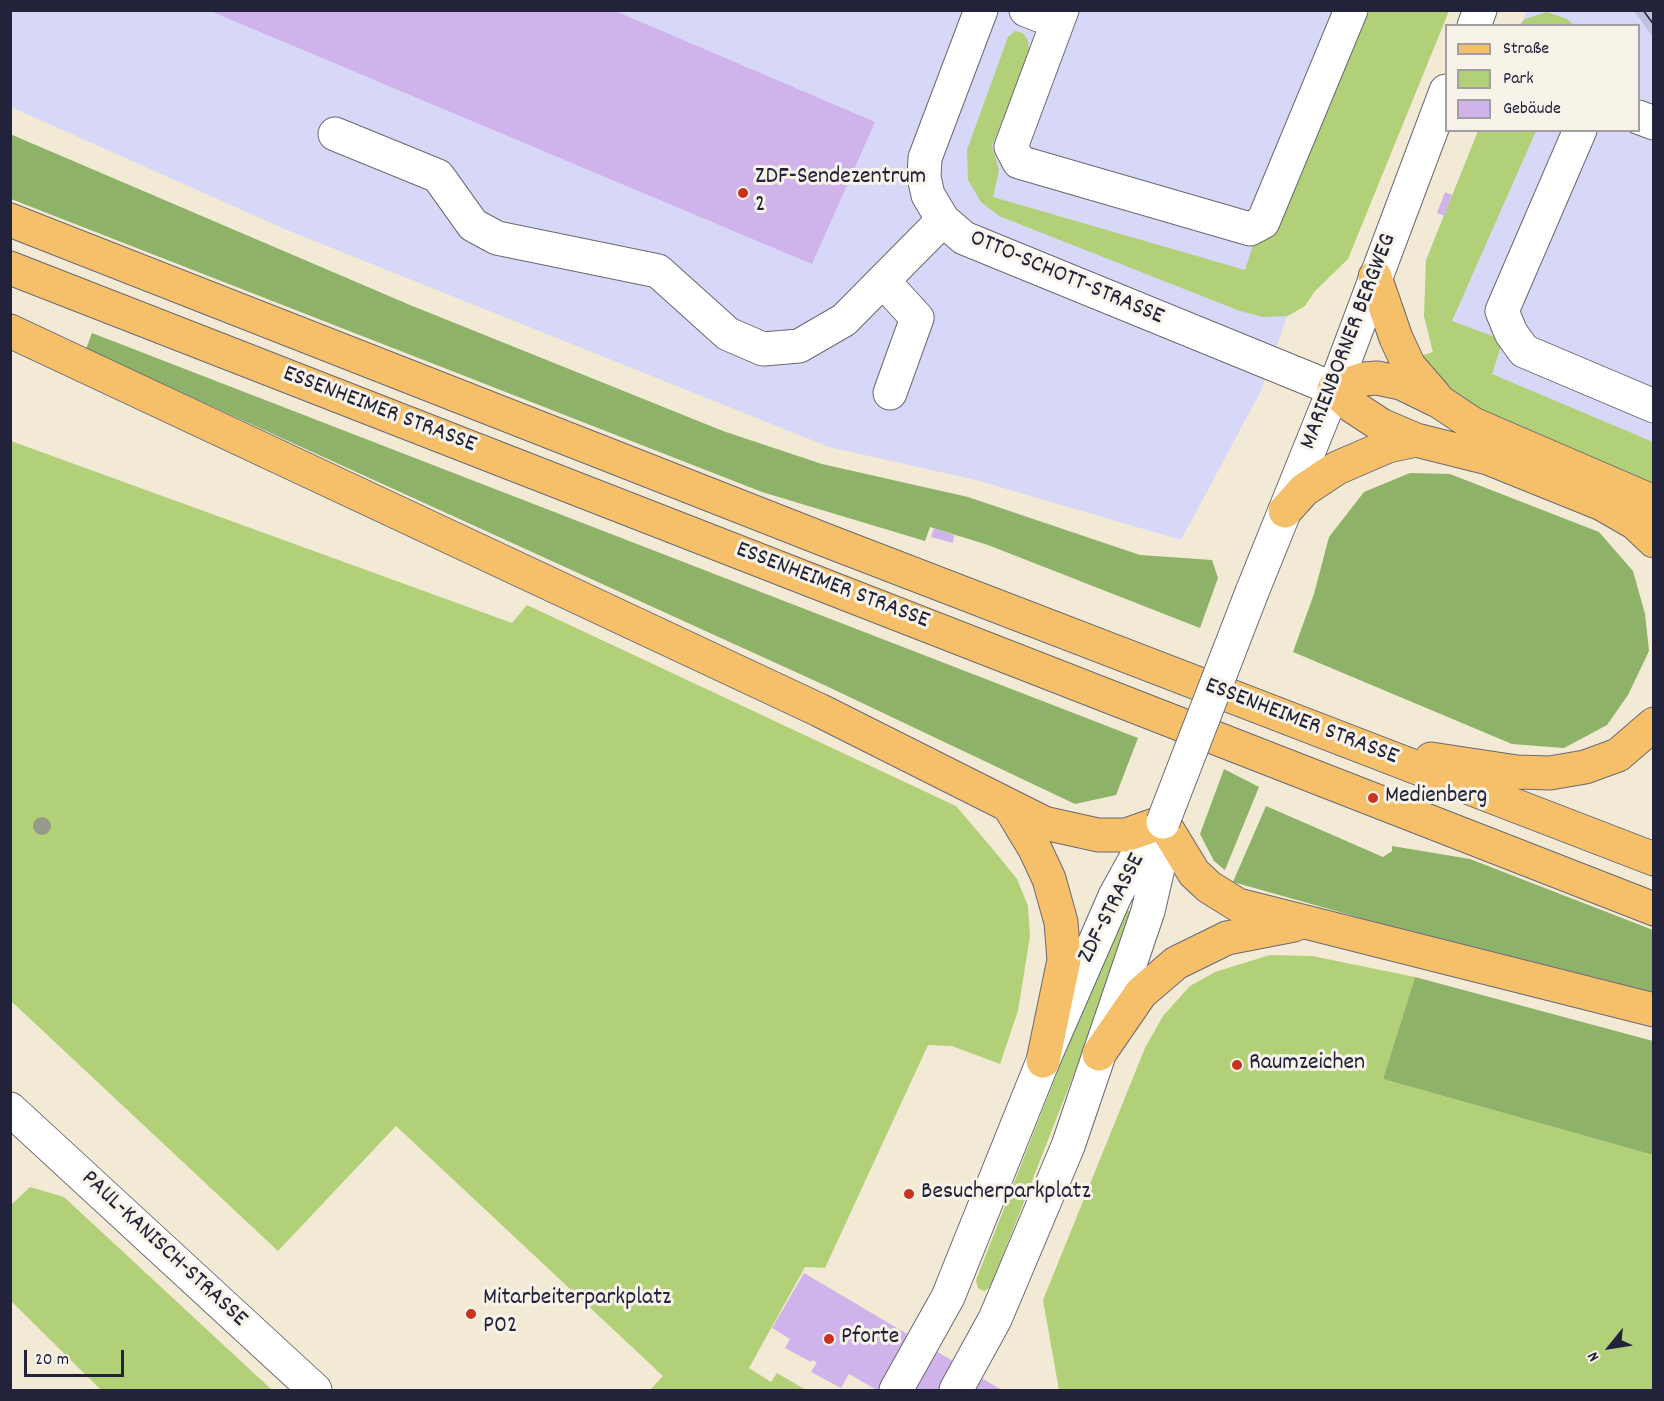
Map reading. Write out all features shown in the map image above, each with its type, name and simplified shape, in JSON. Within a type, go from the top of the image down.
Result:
[{"type":"main road","name":"ESSENHEIMER STRASSE","points":[[10,220],[811,535],[1653,859]]},
{"type":"main road","name":"ESSENHEIMER STRASSE","points":[[10,268],[1653,909]]},
{"type":"main road","points":[[1375,277],[1388,319],[1409,366],[1440,402]]},
{"type":"main road","points":[[10,332],[808,705],[1009,806],[1064,829],[1098,835],[1126,835],[1162,822],[1194,873],[1222,897],[1238,905],[1653,1010]]},
{"type":"main road","points":[[1653,502],[1473,424],[1440,402],[1401,383],[1377,378],[1364,379],[1334,389],[1364,416],[1416,440],[1488,458],[1602,504],[1635,523],[1653,541]]},
{"type":"main road","points":[[1285,511],[1304,490],[1337,468],[1388,446],[1416,440]]},
{"type":"main road","points":[[1376,752],[1517,772],[1550,773],[1586,767],[1618,755],[1653,724]]},
{"type":"main road","points":[[1009,806],[1035,849],[1049,879],[1060,922],[1064,960],[1042,1061]]},
{"type":"main road","points":[[1098,1054],[1141,993],[1176,963],[1227,938],[1262,929],[1308,923]]},
{"type":"street","name":"OTTO-SCHOTT-STRASSE","points":[[981,10],[925,159],[924,177],[928,195],[943,220],[964,238],[1334,389]]},
{"type":"street","points":[[1026,10],[1059,16],[1011,147],[1019,162],[1250,229],[1263,222],[1352,10]]},
{"type":"street","name":"MARIENBORNER BERGWEG","points":[[1162,822],[1334,389],[1445,95]]},
{"type":"street","points":[[1579,132],[1502,311],[1511,333],[1524,351],[1653,406]]},
{"type":"street","points":[[335,134],[438,176],[473,225],[497,238],[657,271],[728,334],[762,349],[799,346],[844,320],[943,220]]},
{"type":"street","points":[[884,282],[917,318],[890,393]]},
{"type":"street","name":"ZDF-STRASSE","points":[[956,1390],[995,1319],[1068,1146],[1148,911],[1161,855],[1162,822]]},
{"type":"street","name":"ZDF-STRASSE","points":[[896,1390],[948,1297],[1042,1061],[1114,896],[1136,858],[1162,822]]},
{"type":"street","name":"PAUL-KANISCH-STRASSE","points":[[16,1126],[315,1390]]},
{"type":"street","points":[[948,1297],[995,1319]]},
{"type":"shaded area","points":[[11,11],[1386,11],[1301,277],[1261,391],[1181,540],[976,480],[829,447],[287,230],[11,107]]},
{"type":"shaded area","points":[[1527,11],[1653,11],[1653,491],[1421,356],[1433,352],[1424,316],[1478,132],[1640,132],[1640,24],[1520,24]]},
{"type":"shaded area","points":[[1634,11],[1653,11],[1653,37],[1647,29]]},
{"type":"green space","points":[[1366,11],[1449,11],[1348,259],[1315,291],[1305,306],[1288,316],[1263,317],[1240,311],[999,216],[981,202],[968,180],[967,150],[1008,37],[1015,31],[1023,33],[1028,40],[1029,49],[1026,63],[992,146],[999,170],[993,197],[1245,270],[1253,245],[1262,242],[1273,231]]},
{"type":"green space","points":[[1547,12],[1567,19],[1573,24],[1521,24],[1525,19]]},
{"type":"green space","points":[[1478,132],[1536,132],[1452,321],[1503,340],[1492,374],[1653,442],[1653,491],[1493,424],[1447,391],[1421,356],[1433,352],[1424,316],[1426,260]]},
{"type":"green space","points":[[10,134],[410,305],[723,431],[822,464],[968,497],[1140,555],[1212,560],[1218,578],[1200,628],[988,545],[930,527],[925,541],[762,492],[11,199]]},
{"type":"green space","points":[[92,333],[1138,738],[1116,795],[1075,804],[822,684],[86,349]]},
{"type":"green space","points":[[11,441],[512,623],[527,605],[956,806],[991,847],[1017,879],[1028,906],[1030,936],[1018,1011],[1000,1064],[952,1046],[928,1045],[825,1268],[805,1267],[749,1368],[771,1382],[777,1373],[806,1390],[650,1390],[663,1376],[396,1126],[278,1251],[11,1001]]},
{"type":"green space","points":[[1410,473],[1450,474],[1599,532],[1633,571],[1645,614],[1649,651],[1628,695],[1607,725],[1564,748],[1512,744],[1293,652],[1314,594],[1329,537],[1364,492]]},
{"type":"green space","points":[[1224,769],[1259,787],[1225,870],[1214,861],[1200,834]]},
{"type":"green space","points":[[1266,806],[1383,857],[1392,851],[1392,846],[1470,859],[1653,930],[1653,992],[1368,920],[1233,882]]},
{"type":"green space","points":[[1127,910],[1136,915],[991,1286],[985,1291],[981,1290],[976,1280],[1119,915]]},
{"type":"green space","points":[[1270,955],[1312,956],[1415,977],[1383,1079],[1653,1155],[1653,1390],[1059,1390],[1043,1300],[1145,1048],[1163,1016],[1190,986],[1215,972]]},
{"type":"green space","points":[[1415,977],[1653,1041],[1653,1155],[1383,1079]]},
{"type":"green space","points":[[30,1187],[64,1197],[272,1390],[101,1390],[11,1301],[11,1205]]},
{"type":"building","name":"ZDF-Sendezentrum 2","points":[[208,10],[613,10],[875,122],[812,264]]},
{"type":"building","points":[[1445,192],[1452,195],[1444,216],[1437,213]]},
{"type":"building","points":[[934,528],[954,535],[953,543],[931,537]]},
{"type":"building","points":[[804,1273],[1002,1390],[877,1390],[849,1374],[841,1388],[811,1372],[817,1362],[812,1360],[811,1362],[785,1348],[790,1339],[772,1328]]},
{"type":"tram line","points":[[1643,10],[1654,25]]},
{"type":"place","name":"ZDF-Sendezentrum 2","points":[[743,193]]},
{"type":"place","name":"Medienberg","points":[[1373,798]]},
{"type":"place","name":"Raumzeichen","points":[[1237,1065]]},
{"type":"place","name":"Besucherparkplatz","points":[[909,1194]]},
{"type":"place","name":"Mitarbeiterparkplatz P02","points":[[471,1314]]},
{"type":"place","name":"Pforte","points":[[829,1339]]}]
